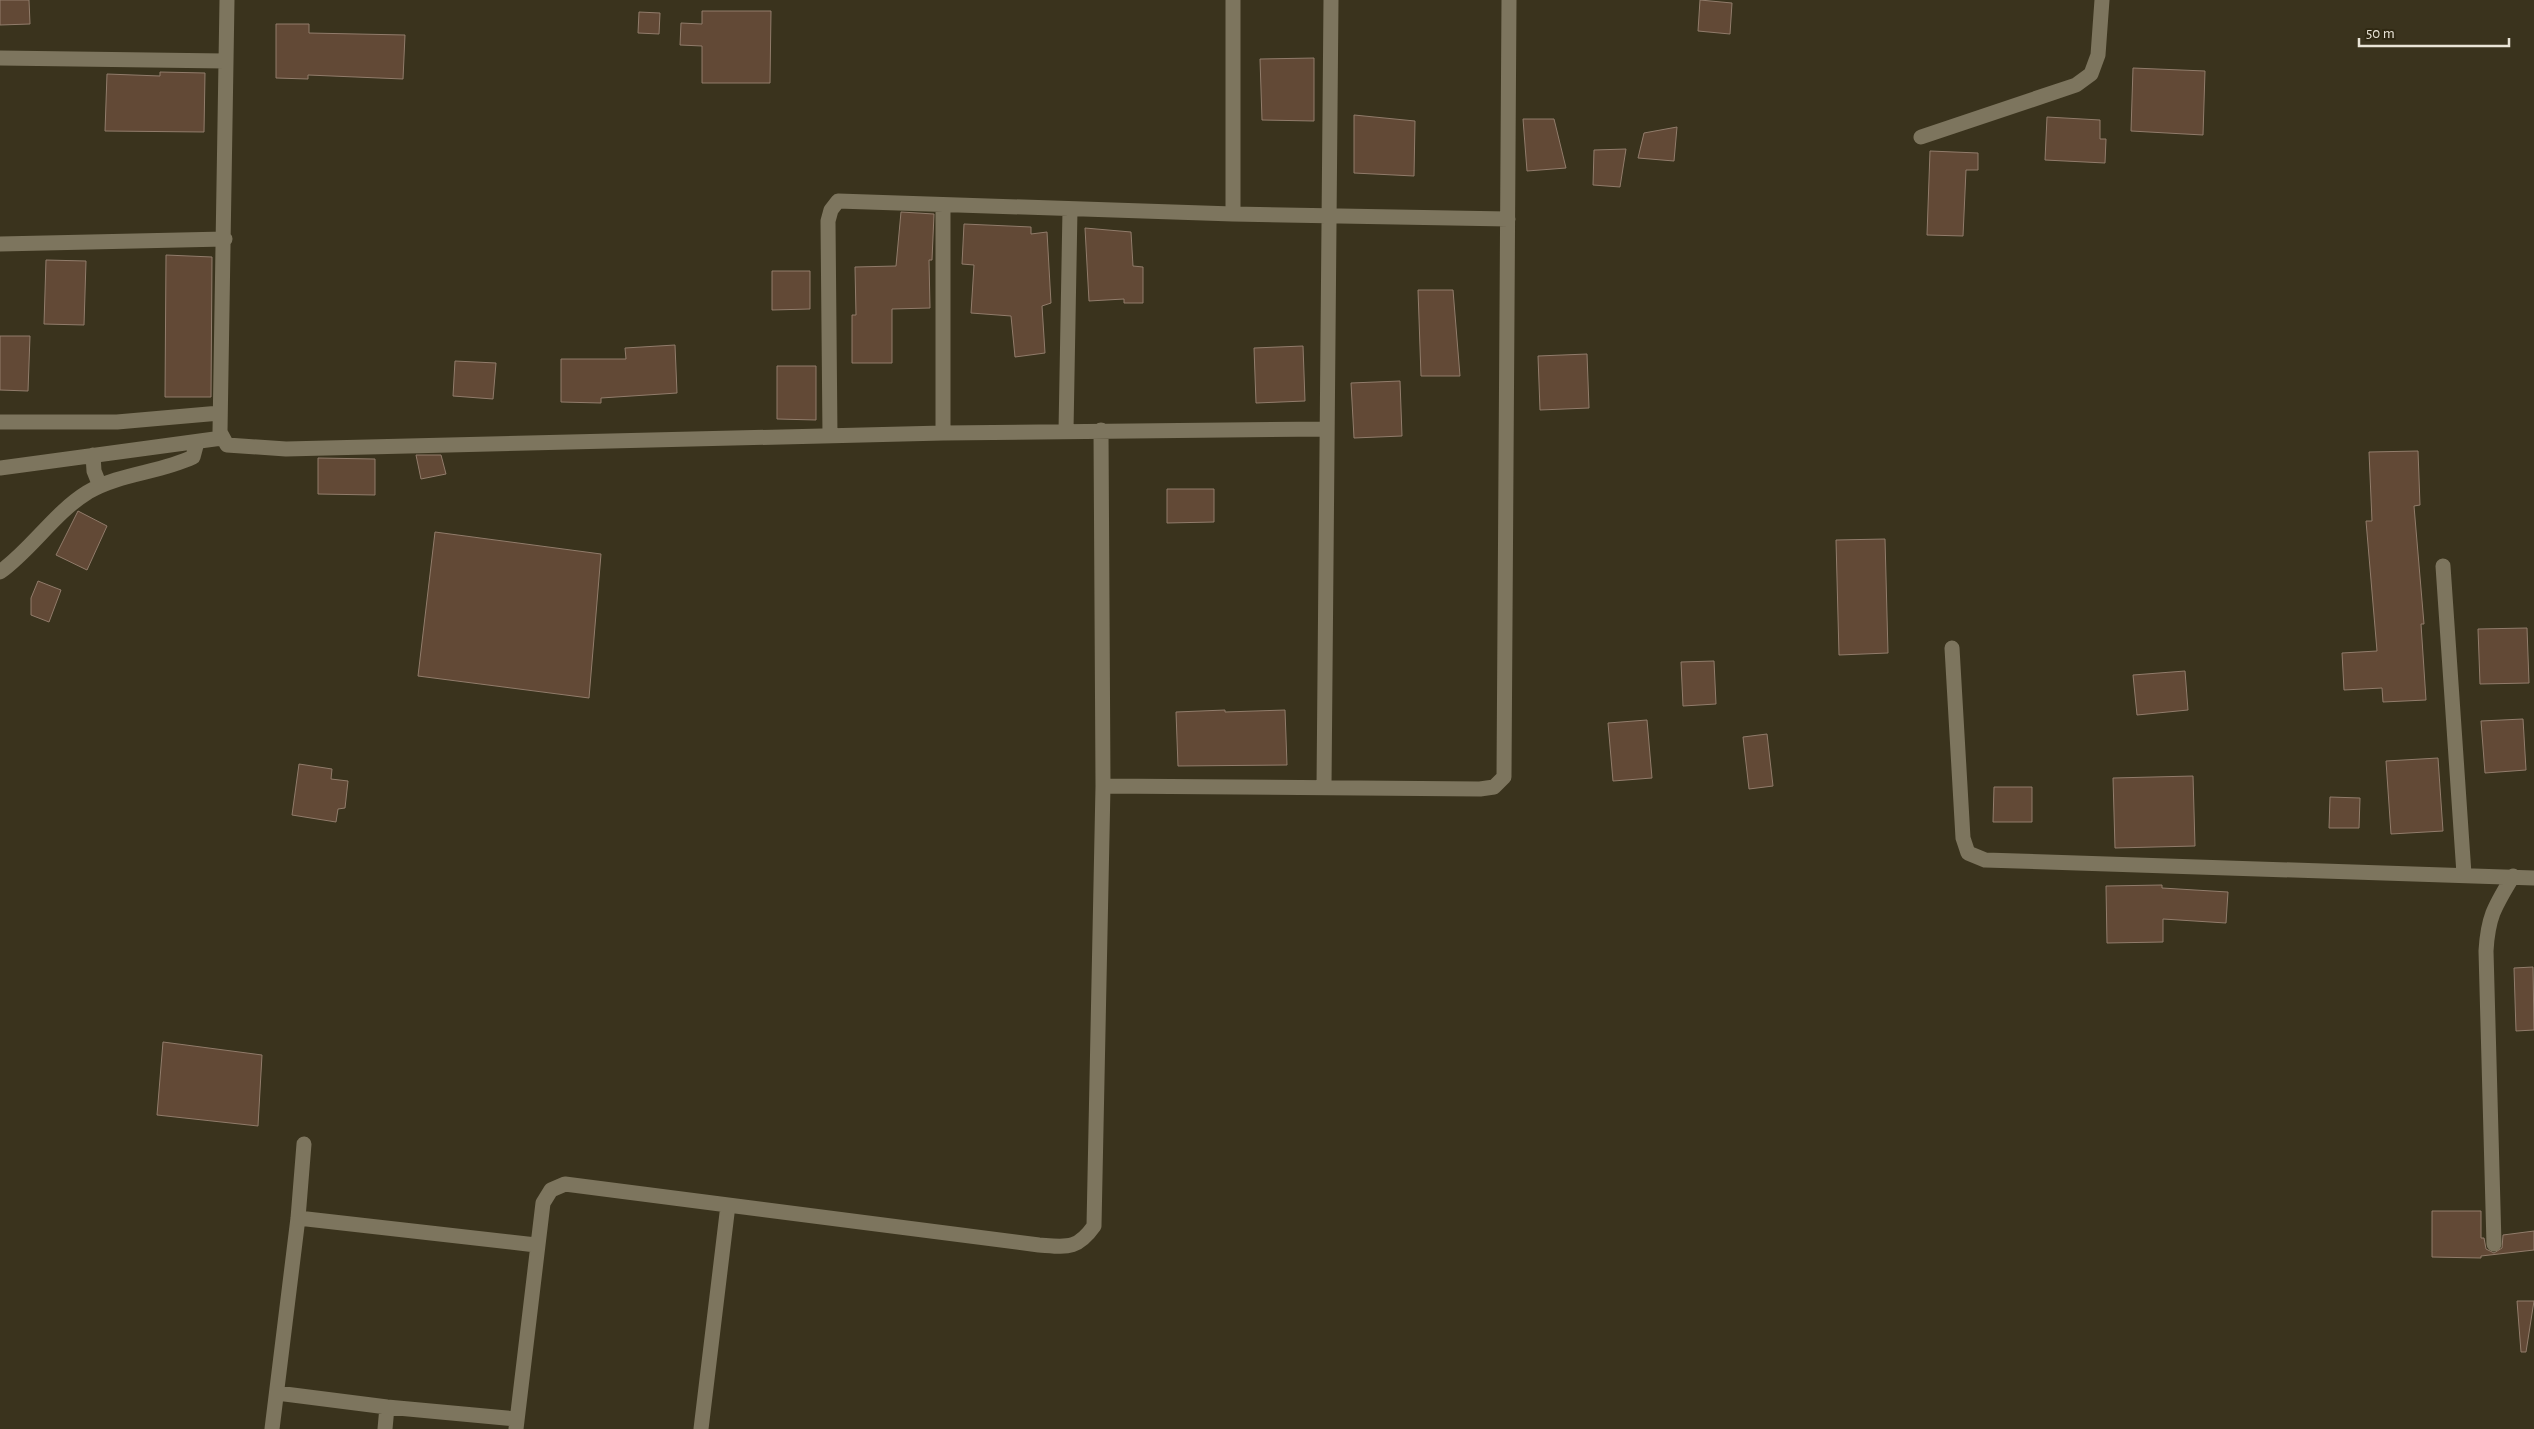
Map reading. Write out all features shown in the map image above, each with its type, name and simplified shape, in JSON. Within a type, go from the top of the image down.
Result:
[{"type":"street","points":[[227,0],[225,239],[220,413],[222,438],[227,445],[286,448],[1100,430],[1327,429]]},
{"type":"street","points":[[1233,214],[1234,0]]},
{"type":"street","points":[[1324,787],[1331,215],[1331,0]]},
{"type":"street","points":[[1103,786],[1480,789],[1494,787],[1504,777],[1510,0]]},
{"type":"street","points":[[1921,137],[2076,85],[2091,74],[2098,55],[2102,0]]},
{"type":"street","points":[[0,58],[226,61]]},
{"type":"street","points":[[830,436],[828,221],[831,210],[838,201],[1233,214],[1508,219]]},
{"type":"street","points":[[943,205],[943,433]]},
{"type":"street","points":[[1066,431],[1070,209]]},
{"type":"street","points":[[0,244],[225,239]]},
{"type":"street","points":[[0,422],[117,422],[220,413]]},
{"type":"street","points":[[277,1393],[516,1424],[536,1245],[543,1203],[552,1190],[565,1184],[1039,1245],[1065,1246],[1084,1240],[1094,1226],[1103,786],[1100,430]]},
{"type":"street","points":[[0,468],[222,438]]},
{"type":"street","points":[[0,572],[16,561],[72,504],[100,486],[118,479],[185,461],[193,457],[197,442]]},
{"type":"street","points":[[93,455],[94,471],[100,486]]},
{"type":"street","points":[[2443,566],[2464,874]]},
{"type":"street","points":[[1952,648],[1963,838],[1968,853],[1985,860],[2464,874],[2534,878]]},
{"type":"street","points":[[2494,1244],[2487,934],[2493,909],[2513,876]]},
{"type":"street","points":[[272,1429],[298,1218],[304,1144]]},
{"type":"street","points":[[701,1429],[728,1205]]},
{"type":"street","points":[[298,1218],[536,1245]]},
{"type":"street","points":[[385,1429],[387,1407]]},
{"type":"building","points":[[0,0],[29,0],[30,24],[0,25]]},
{"type":"building","points":[[1700,0],[1732,3],[1730,34],[1698,31]]},
{"type":"building","points":[[702,11],[771,11],[770,83],[702,83],[702,46],[680,45],[681,23],[702,24]]},
{"type":"building","points":[[639,12],[660,13],[659,34],[638,33]]},
{"type":"building","points":[[276,24],[309,24],[309,33],[405,35],[403,79],[308,75],[308,79],[276,78]]},
{"type":"building","points":[[1314,58],[1314,121],[1262,120],[1260,59]]},
{"type":"building","points":[[2133,68],[2205,71],[2203,135],[2131,131]]},
{"type":"building","points":[[160,72],[205,73],[204,132],[105,131],[107,74],[160,76]]},
{"type":"building","points":[[1354,115],[1415,121],[1414,176],[1354,173]]},
{"type":"building","points":[[2047,117],[2100,120],[2100,139],[2106,139],[2105,163],[2045,160]]},
{"type":"building","points":[[1523,119],[1554,119],[1566,168],[1527,171]]},
{"type":"building","points":[[1677,127],[1674,161],[1638,158],[1644,133]]},
{"type":"building","points":[[1626,149],[1620,187],[1593,185],[1594,150]]},
{"type":"building","points":[[1930,151],[1978,153],[1978,170],[1966,170],[1963,236],[1927,235]]},
{"type":"building","points":[[901,212],[934,214],[932,260],[929,260],[930,308],[892,309],[892,363],[852,363],[852,315],[856,315],[855,267],[896,266]]},
{"type":"building","points":[[964,224],[1031,227],[1031,234],[1047,232],[1051,303],[1042,306],[1045,353],[1015,357],[1011,316],[971,313],[974,265],[962,264]]},
{"type":"building","points":[[1085,228],[1131,232],[1133,266],[1143,267],[1143,303],[1124,303],[1124,299],[1089,301]]},
{"type":"building","points":[[166,255],[212,257],[211,397],[165,397]]},
{"type":"building","points":[[46,260],[86,261],[84,325],[44,324]]},
{"type":"building","points":[[772,271],[810,271],[810,309],[772,310]]},
{"type":"building","points":[[1418,290],[1453,290],[1460,376],[1421,376]]},
{"type":"building","points":[[0,336],[30,336],[28,391],[0,390]]},
{"type":"building","points":[[675,345],[677,393],[601,398],[601,403],[561,402],[561,359],[626,359],[625,348]]},
{"type":"building","points":[[1303,346],[1305,401],[1256,403],[1254,348]]},
{"type":"building","points":[[1587,354],[1589,408],[1540,410],[1538,356]]},
{"type":"building","points":[[455,361],[496,363],[493,399],[453,396]]},
{"type":"building","points":[[777,366],[816,366],[816,420],[777,419]]},
{"type":"building","points":[[1400,381],[1402,436],[1354,438],[1351,383]]},
{"type":"building","points":[[2418,451],[2420,505],[2414,506],[2424,624],[2421,624],[2426,700],[2383,702],[2382,688],[2344,690],[2342,653],[2377,651],[2366,521],[2372,521],[2369,452]]},
{"type":"building","points":[[416,455],[441,455],[446,474],[421,479]]},
{"type":"building","points":[[318,458],[375,459],[375,495],[318,494]]},
{"type":"building","points":[[1167,489],[1214,489],[1214,522],[1167,523]]},
{"type":"building","points":[[78,511],[107,526],[87,570],[56,555]]},
{"type":"building","points":[[435,532],[601,554],[589,698],[418,676]]},
{"type":"building","points":[[1885,539],[1888,653],[1839,655],[1836,540]]},
{"type":"building","points":[[38,581],[61,590],[49,622],[31,615],[31,598]]},
{"type":"building","points":[[2527,628],[2529,683],[2480,684],[2478,629]]},
{"type":"building","points":[[1714,661],[1716,704],[1683,706],[1681,662]]},
{"type":"building","points":[[2185,671],[2188,710],[2137,715],[2133,675]]},
{"type":"building","points":[[1225,710],[1225,712],[1285,710],[1287,765],[1178,766],[1176,712]]},
{"type":"building","points":[[2523,719],[2526,770],[2485,773],[2481,721]]},
{"type":"building","points":[[1647,720],[1652,778],[1613,781],[1608,723]]},
{"type":"building","points":[[1767,734],[1773,786],[1749,789],[1743,737]]},
{"type":"building","points":[[2438,758],[2443,831],[2391,834],[2386,761]]},
{"type":"building","points":[[299,764],[332,769],[331,779],[348,781],[345,808],[338,809],[336,822],[292,815]]},
{"type":"building","points":[[2193,776],[2195,846],[2115,848],[2113,778]]},
{"type":"building","points":[[1994,787],[2032,787],[2032,822],[1993,822]]},
{"type":"building","points":[[2330,797],[2360,798],[2359,828],[2329,828]]},
{"type":"building","points":[[2162,885],[2162,888],[2228,892],[2226,923],[2163,919],[2163,942],[2107,943],[2106,886]]},
{"type":"building","points":[[2533,967],[2534,1030],[2516,1031],[2514,968]]},
{"type":"building","points":[[163,1042],[262,1055],[258,1126],[157,1115]]},
{"type":"building","points":[[2432,1211],[2481,1211],[2481,1238],[2484,1238],[2486,1249],[2494,1253],[2502,1248],[2503,1235],[2534,1231],[2534,1250],[2481,1256],[2481,1258],[2432,1257]]},
{"type":"building","points":[[2517,1301],[2534,1301],[2526,1352],[2521,1352]]}]
